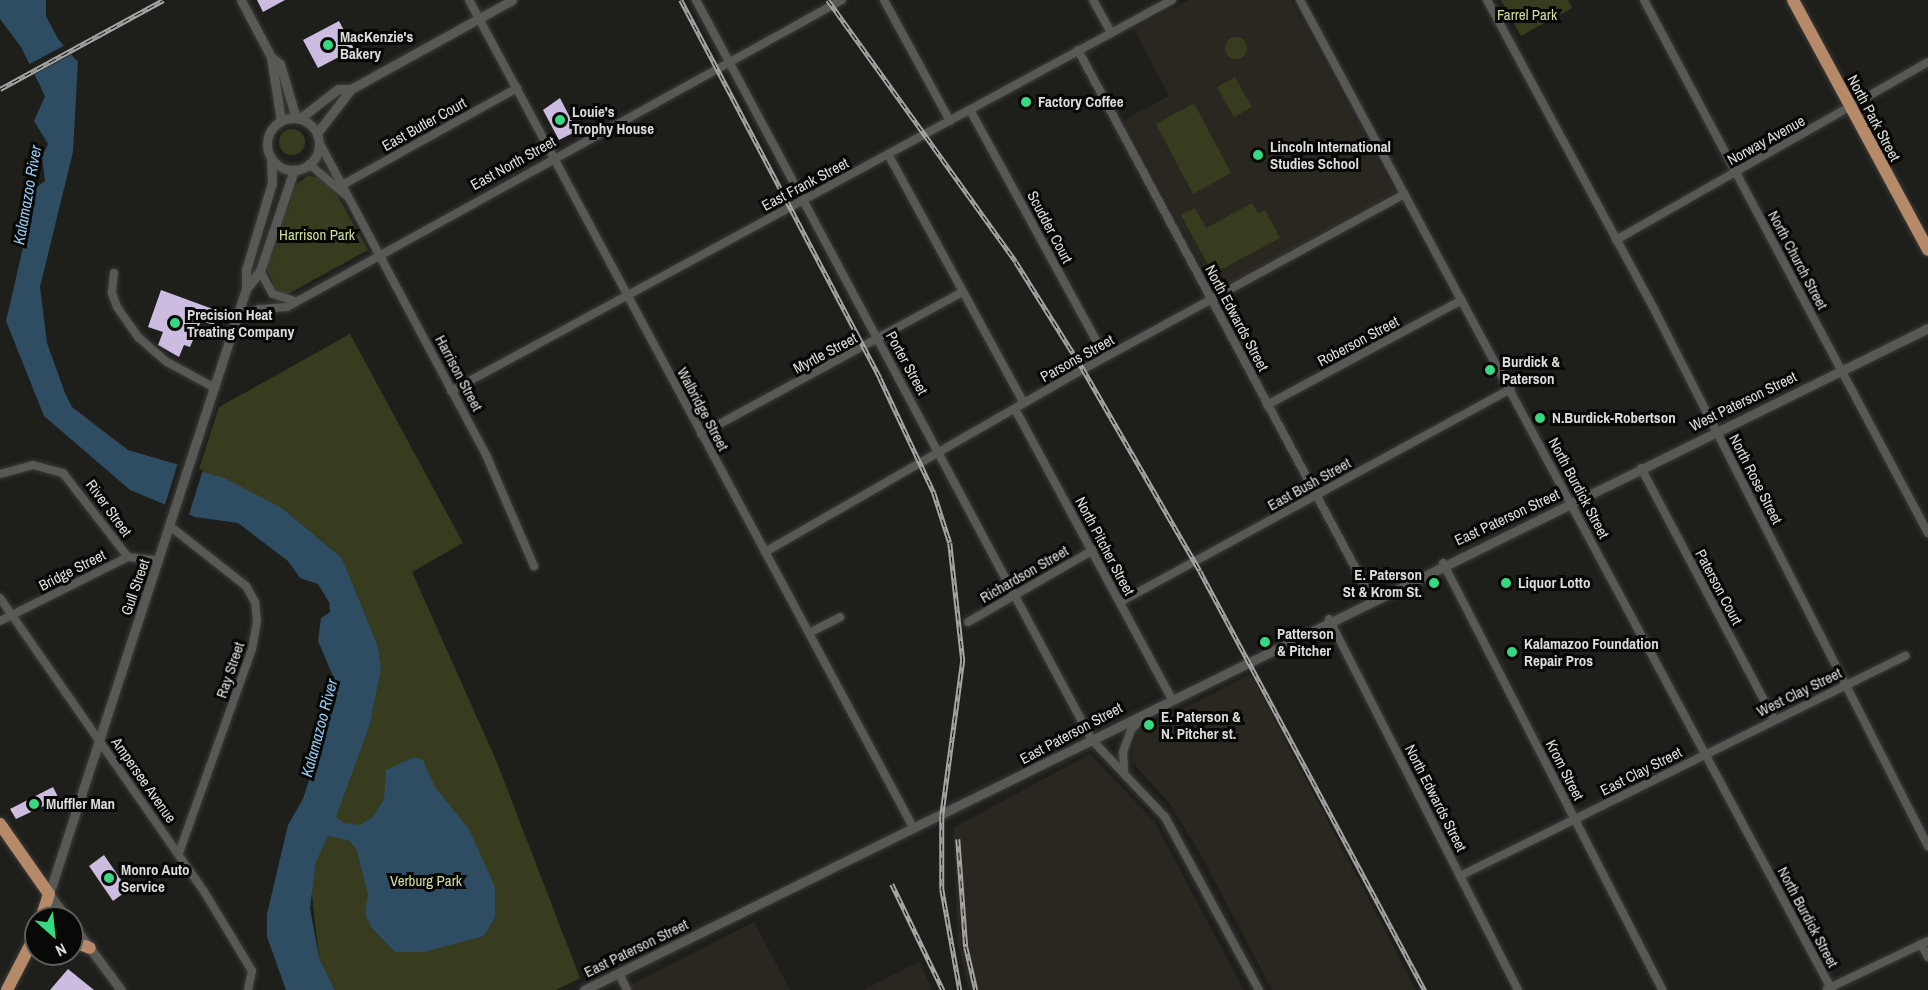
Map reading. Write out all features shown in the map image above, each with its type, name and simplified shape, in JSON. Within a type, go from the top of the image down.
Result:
[{"type":"main road","name":"North Park Street","points":[[1793,0],[1928,250]]},
{"type":"main road","points":[[0,824],[49,894],[45,906]]},
{"type":"main road","points":[[84,946],[90,948]]},
{"type":"main road","points":[[7,990],[24,958]]},
{"type":"main road","points":[[15,976],[24,966]]},
{"type":"street","points":[[240,0],[271,57],[281,121],[267,142],[271,159],[294,170],[309,164],[318,137],[351,89],[512,0]]},
{"type":"street","name":"Walbridge Street","points":[[469,0],[914,829]]},
{"type":"street","name":"Porter Street","points":[[696,0],[1016,594],[1092,740]]},
{"type":"street","name":"East North Street","points":[[236,320],[259,309],[287,307],[379,252],[842,0]]},
{"type":"street","points":[[884,0],[950,121]]},
{"type":"street","points":[[1093,0],[1111,33]]},
{"type":"street","name":"East Frank Street","points":[[451,391],[1172,0]]},
{"type":"street","name":"North Burdick Street","points":[[1300,0],[1572,503],[1829,989]]},
{"type":"street","name":"North Rose Street","points":[[1487,0],[1716,431],[1928,846]]},
{"type":"street","name":"North Church Street","points":[[1644,0],[1928,533]]},
{"type":"street","name":"North Edwards Street","points":[[1078,50],[1372,598]]},
{"type":"street","points":[[271,57],[280,64],[298,118],[318,137]]},
{"type":"street","name":"Norway Avenue","points":[[1616,240],[1928,62]]},
{"type":"street","name":"East Butler Court","points":[[344,184],[517,88]]},
{"type":"street","points":[[281,121],[298,118],[338,89],[351,89]]},
{"type":"street","name":"Scudder Court","points":[[970,110],[1105,357]]},
{"type":"street","name":"Harrison Street","points":[[318,137],[487,457],[534,566]]},
{"type":"street","points":[[888,154],[961,293],[1024,403]]},
{"type":"street","name":"Gull Street","points":[[49,894],[172,525],[246,289],[246,270],[272,183],[271,159]]},
{"type":"street","name":"Harrison Street","points":[[309,164],[349,197]]},
{"type":"street","name":"Gull Street","points":[[246,289],[260,271],[294,170]]},
{"type":"street","name":"Parsons Street","points":[[765,552],[1105,357],[1405,194]]},
{"type":"street","points":[[260,271],[273,294],[294,301]]},
{"type":"street","points":[[114,273],[115,300],[138,337],[167,362],[215,388]]},
{"type":"street","name":"Myrtle Street","points":[[700,434],[961,293]]},
{"type":"street","name":"Roberson Street","points":[[1267,405],[1462,300]]},
{"type":"street","name":"West Paterson Street","points":[[1572,503],[1928,328]]},
{"type":"street","name":"East Bush Street","points":[[1120,602],[1510,389]]},
{"type":"street","name":"North Pitcher Street","points":[[1015,409],[1171,698]]},
{"type":"street","name":"River Street","points":[[0,474],[33,465],[56,469],[71,480],[129,557]]},
{"type":"street","name":"Paterson Court","points":[[1641,468],[1774,719]]},
{"type":"street","name":"East Paterson Street","points":[[584,990],[914,829],[1443,563],[1572,503]]},
{"type":"street","name":"Ray Street","points":[[172,525],[246,586],[257,614],[252,649],[179,853]]},
{"type":"street","name":"Richardson Street","points":[[968,622],[1093,550]]},
{"type":"street","name":"Bridge Street","points":[[0,621],[129,557],[159,561]]},
{"type":"street","name":"Krom Street","points":[[1443,563],[1662,990]]},
{"type":"street","name":"Ampersee Avenue","points":[[0,598],[179,853],[249,963],[249,987]]},
{"type":"street","points":[[809,633],[840,617]]},
{"type":"street","name":"North Edwards Street","points":[[1329,620],[1518,990]]},
{"type":"street","name":"West Clay Street","points":[[1705,754],[1845,683],[1906,656]]},
{"type":"street","points":[[1124,769],[1123,752],[1131,730],[1151,708]]},
{"type":"street","points":[[1092,740],[1124,769],[1165,817],[1259,990]]},
{"type":"street","name":"East Clay Street","points":[[1460,876],[1705,754]]},
{"type":"street","points":[[49,894],[58,906]]},
{"type":"street","points":[[84,940],[121,990]]},
{"type":"street","points":[[1829,989],[1924,942],[1928,957]]},
{"type":"street","points":[[619,973],[627,990]]},
{"type":"shaded area","name":"Lincoln International Studies School","points":[[1189,0],[1291,0],[1395,192],[1216,291],[1124,120],[1169,96],[1134,29]]},
{"type":"shaded area","points":[[1251,674],[1416,990],[1272,990],[1200,853],[1169,803],[1131,760],[1137,732]]},
{"type":"shaded area","points":[[1090,754],[1154,821],[1244,990],[969,990],[958,944],[953,828]]},
{"type":"shaded area","points":[[754,922],[790,990],[621,990]]},
{"type":"shaded area","points":[[920,961],[932,990],[863,990]]},
{"type":"green space","name":"Farrel Park","points":[[1501,0],[1568,0],[1572,8],[1521,36]]},
{"type":"green space","points":[[1236,37],[1244,40],[1247,48],[1244,56],[1236,59],[1228,56],[1225,48],[1228,40]]},
{"type":"green space","points":[[1235,77],[1252,107],[1234,117],[1217,87]]},
{"type":"green space","points":[[1194,103],[1231,173],[1193,194],[1156,124]]},
{"type":"green space","points":[[292,129],[301,133],[305,142],[301,151],[292,155],[283,151],[279,142],[283,133]]},
{"type":"green space","name":"Harrison Park","points":[[308,175],[330,182],[368,250],[286,295],[276,291],[266,267],[295,186]]},
{"type":"green space","points":[[1252,203],[1258,213],[1265,210],[1280,238],[1213,274],[1181,215],[1195,208],[1206,228]]},
{"type":"green space","name":"Verburg Park","points":[[350,334],[463,543],[412,572],[496,760],[580,978],[556,990],[335,990],[319,958],[311,887],[316,862],[370,724],[381,670],[378,646],[342,558],[282,508],[198,472],[219,407]]},
{"type":"water","points":[[0,0],[46,0],[46,16],[58,39],[78,62],[73,152],[40,287],[47,343],[72,407],[128,450],[224,478],[282,508],[342,558],[378,646],[381,670],[370,724],[336,817],[344,823],[360,825],[373,817],[384,799],[386,770],[414,757],[423,760],[435,787],[469,829],[495,887],[495,917],[484,936],[424,952],[395,952],[371,927],[365,913],[368,894],[356,848],[348,840],[328,836],[316,862],[310,908],[319,958],[335,990],[286,990],[267,937],[267,914],[288,825],[303,799],[331,711],[335,681],[318,641],[321,618],[330,612],[329,602],[318,584],[300,578],[288,561],[238,523],[195,517],[130,490],[44,416],[6,321],[37,187],[45,181],[42,157],[48,144],[34,121],[45,96],[21,47],[0,19]]},
{"type":"pier","points":[[67,44],[76,52],[33,75],[26,66]]},
{"type":"pier","points":[[178,463],[203,470],[188,517],[164,508]]},
{"type":"building","points":[[257,0],[285,0],[263,12]]},
{"type":"building","name":"MacKenzie's Bakery","points":[[339,21],[354,49],[318,68],[303,40]]},
{"type":"building","name":"Louie's Trophy House","points":[[560,98],[577,131],[559,140],[543,110]]},
{"type":"building","name":"Precision Heat Treating Company","points":[[161,290],[221,312],[217,326],[201,321],[190,347],[184,345],[179,357],[158,345],[163,332],[148,327]]},
{"type":"building","name":"Muffler Man","points":[[53,787],[59,799],[16,819],[10,809]]},
{"type":"building","name":"Monro Auto Service","points":[[104,855],[128,890],[113,901],[89,866]]},
{"type":"building","points":[[68,969],[94,990],[50,990]]},
{"type":"railway","points":[[0,89],[163,0]]},
{"type":"railway","points":[[681,0],[880,378],[934,493],[950,543],[963,660],[942,816],[942,889],[960,990]]},
{"type":"railway","points":[[828,0],[1016,262],[1083,369],[1200,571],[1425,990]]},
{"type":"railway","points":[[958,839],[966,947],[976,990]]},
{"type":"railway","points":[[892,884],[943,990]]},
{"type":"place","name":"MacKenzie's Bakery","points":[[328,45]]},
{"type":"place","name":"Factory Coffee","points":[[1026,102]]},
{"type":"place","name":"Louie's Trophy House","points":[[560,120]]},
{"type":"place","name":"Lincoln International Studies School","points":[[1258,155]]},
{"type":"place","name":"Precision Heat Treating Company","points":[[175,323]]},
{"type":"place","name":"Burdick & Paterson","points":[[1490,370]]},
{"type":"place","name":"N.Burdick-Robertson","points":[[1540,418]]},
{"type":"place","name":"E. Paterson St & Krom St.","points":[[1434,583]]},
{"type":"place","name":"Liquor Lotto","points":[[1506,583]]},
{"type":"place","name":"Patterson & Pitcher","points":[[1265,642]]},
{"type":"place","name":"Kalamazoo Foundation Repair Pros","points":[[1512,652]]},
{"type":"place","name":"E. Paterson & N. Pitcher st.","points":[[1149,725]]},
{"type":"place","name":"Muffler Man","points":[[34,804]]},
{"type":"place","name":"Monro Auto Service","points":[[109,878]]},
{"type":"water label","name":"Kalamazoo River","points":[[27,195]]},
{"type":"water label","name":"Kalamazoo River","points":[[319,728]]}]
